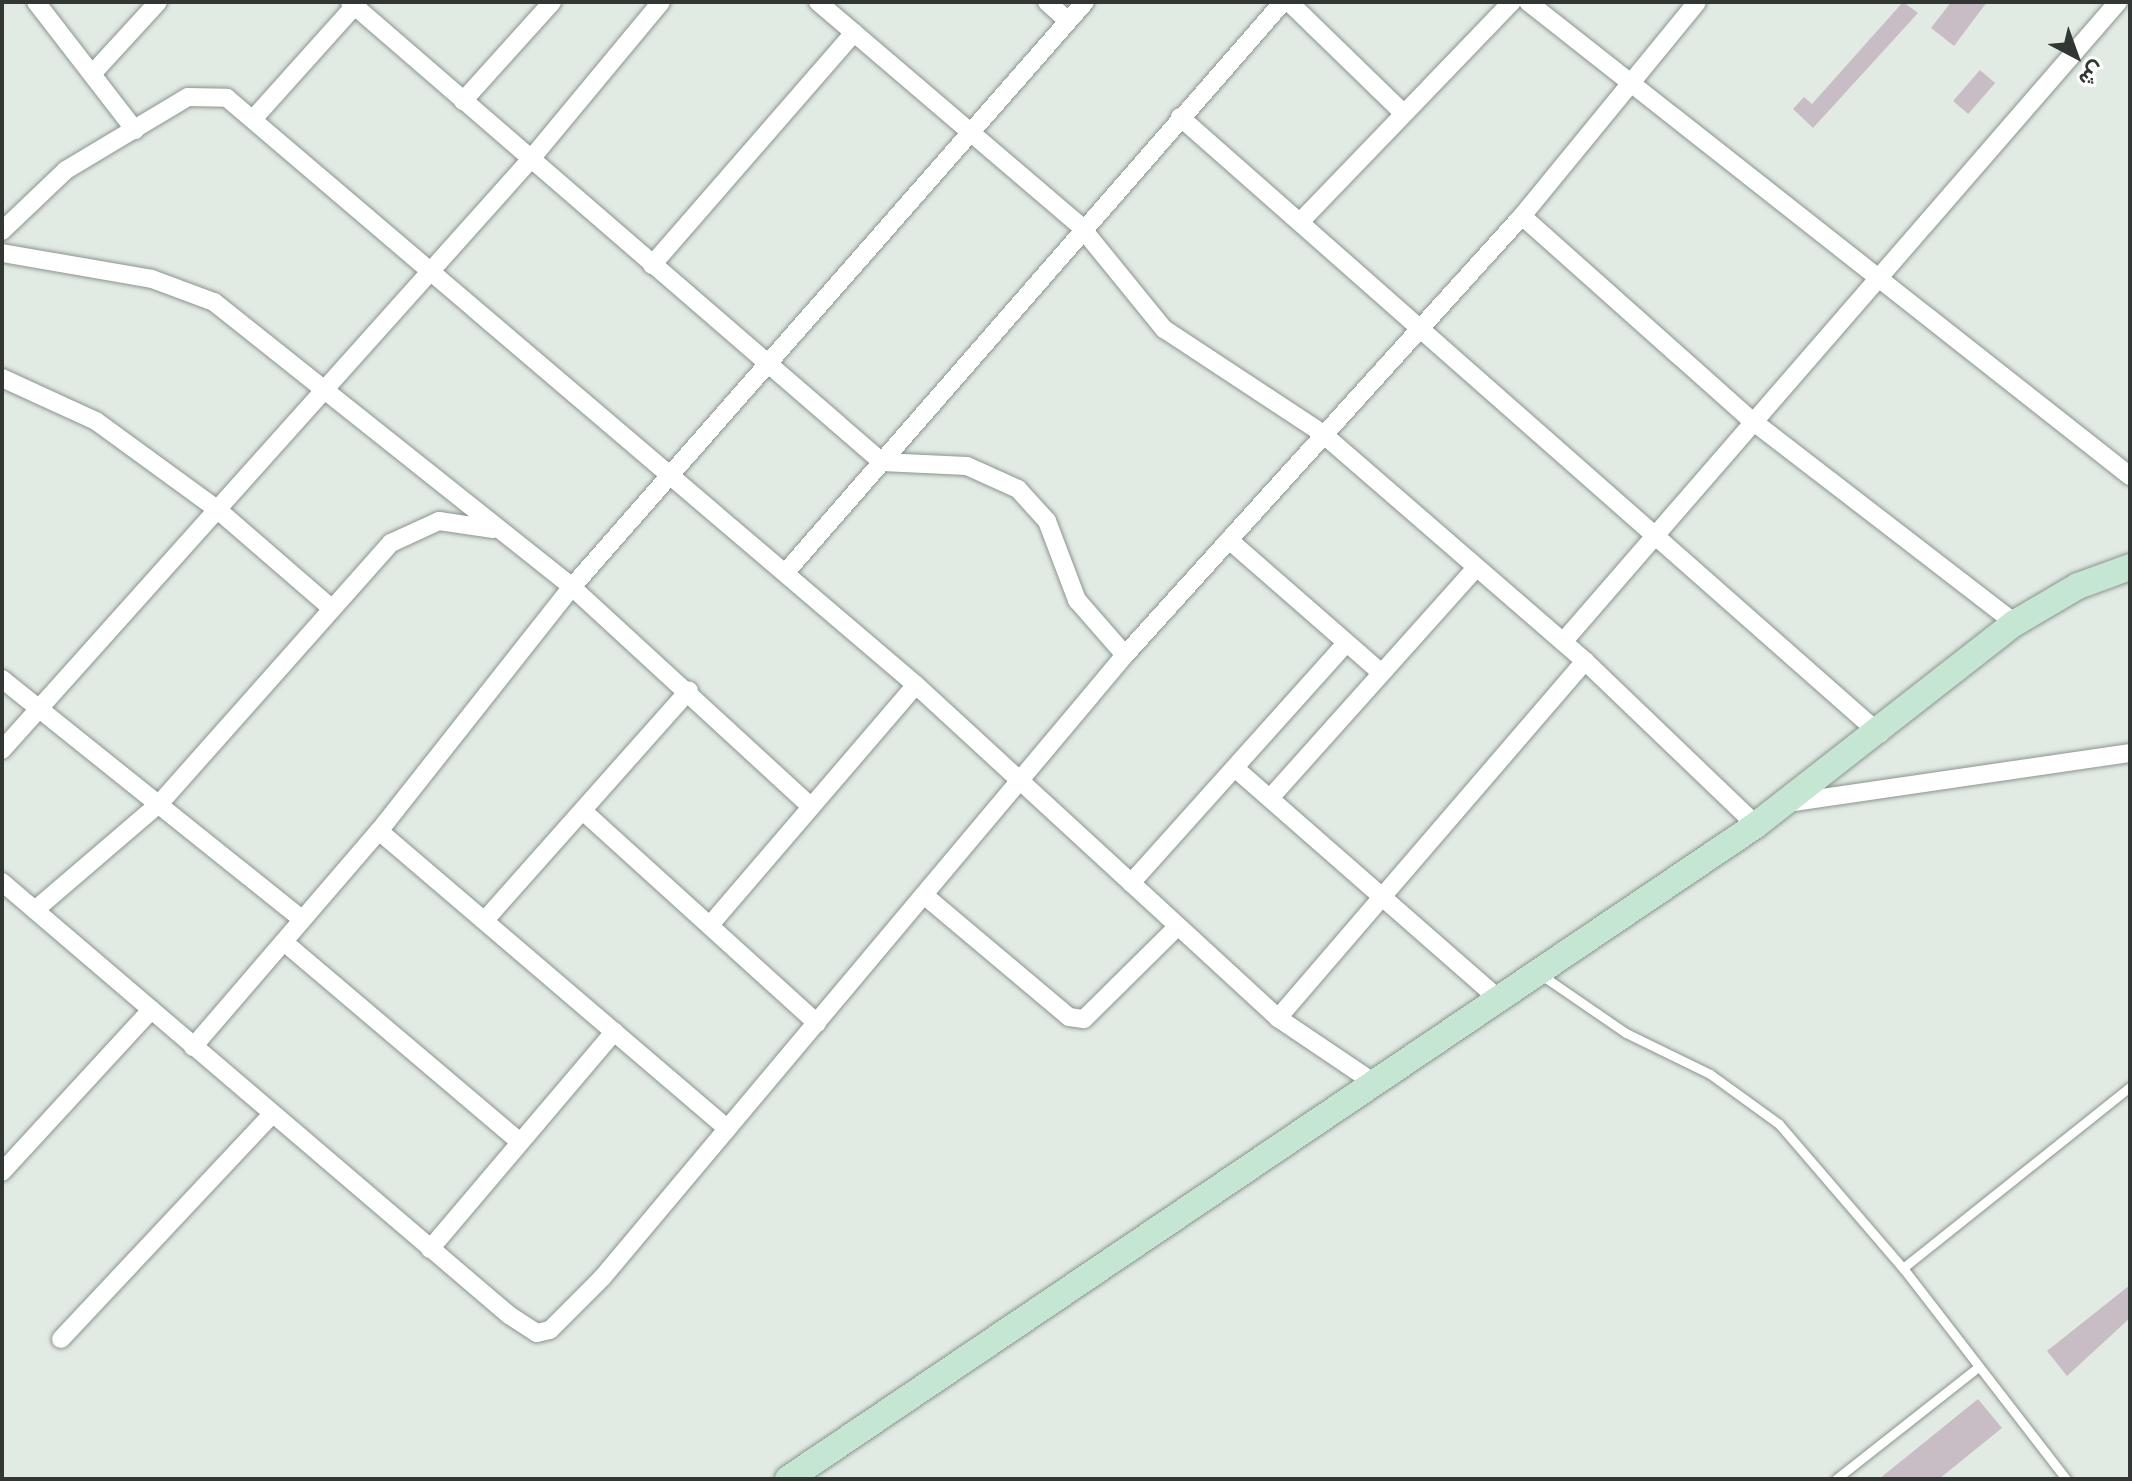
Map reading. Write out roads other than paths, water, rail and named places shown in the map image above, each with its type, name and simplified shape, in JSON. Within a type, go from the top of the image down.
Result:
[{"type":"main road","points":[[788,1479],[1540,974],[1756,825],[1880,734],[2015,623],[2078,586],[2130,567]]},
{"type":"street","points":[[36,2],[135,130]]},
{"type":"street","points":[[93,73],[158,2]]},
{"type":"street","points":[[463,101],[552,2]]},
{"type":"street","points":[[2,750],[530,160],[661,2]]},
{"type":"street","points":[[818,2],[1081,227],[1164,329],[1323,434],[1585,661],[1756,825]]},
{"type":"street","points":[[1047,2],[1068,21]]},
{"type":"street","points":[[193,1047],[379,831],[572,587],[769,368],[1085,2]]},
{"type":"street","points":[[785,573],[1081,227],[1283,2]]},
{"type":"street","points":[[1289,2],[1401,111]]},
{"type":"street","points":[[1300,222],[1401,111],[1512,2]]},
{"type":"street","points":[[1528,2],[1878,281],[2130,476]]},
{"type":"street","points":[[2,882],[524,1328],[550,1330],[817,1023],[1125,655],[1522,216],[1697,2]]},
{"type":"street","points":[[1563,642],[1750,419],[1878,281],[2118,2]]},
{"type":"street","points":[[254,118],[354,3],[769,368],[882,462],[967,466],[1018,489],[1047,521],[1077,600],[1125,655]]},
{"type":"street","points":[[652,265],[854,33]]},
{"type":"street","points":[[2,231],[66,170],[208,92],[254,118],[433,267],[916,685],[1278,1018],[1376,1084]]},
{"type":"street","points":[[1180,117],[1880,734]]},
{"type":"street","points":[[1522,216],[1750,419],[2015,623]]},
{"type":"street","points":[[2,253],[184,287],[327,384],[572,587],[689,690],[811,807]]},
{"type":"street","points":[[2,378],[96,421],[218,510],[330,607]]},
{"type":"street","points":[[35,910],[160,803],[330,607],[391,543],[416,529],[463,521],[500,530]]},
{"type":"street","points":[[1229,540],[1379,671]]},
{"type":"street","points":[[1271,797],[1379,671],[1476,568]]},
{"type":"street","points":[[1131,883],[1346,643]]},
{"type":"street","points":[[1278,1018],[1585,661]]},
{"type":"street","points":[[2,679],[302,919]]},
{"type":"street","points":[[710,925],[916,685]]},
{"type":"street","points":[[485,920],[689,690]]},
{"type":"street","points":[[1787,803],[2130,753]]},
{"type":"street","points":[[1236,769],[1271,797],[1380,900],[1499,999]]},
{"type":"street","points":[[583,811],[817,1023]]},
{"type":"street","points":[[379,831],[727,1128]]},
{"type":"street","points":[[924,895],[1069,1017],[1084,1019],[1177,927]]},
{"type":"street","points":[[284,942],[519,1141]]},
{"type":"street","points":[[2,1172],[150,1011]]},
{"type":"street","points":[[430,1249],[614,1032]]},
{"type":"street","points":[[61,1339],[272,1114]]},
{"type":"lane","points":[[1540,974],[1626,1033],[1710,1074],[1779,1124],[1903,1268],[1977,1368],[2066,1479]]},
{"type":"lane","points":[[1903,1268],[2130,1087]]},
{"type":"lane","points":[[1836,1479],[1977,1368]]}]
